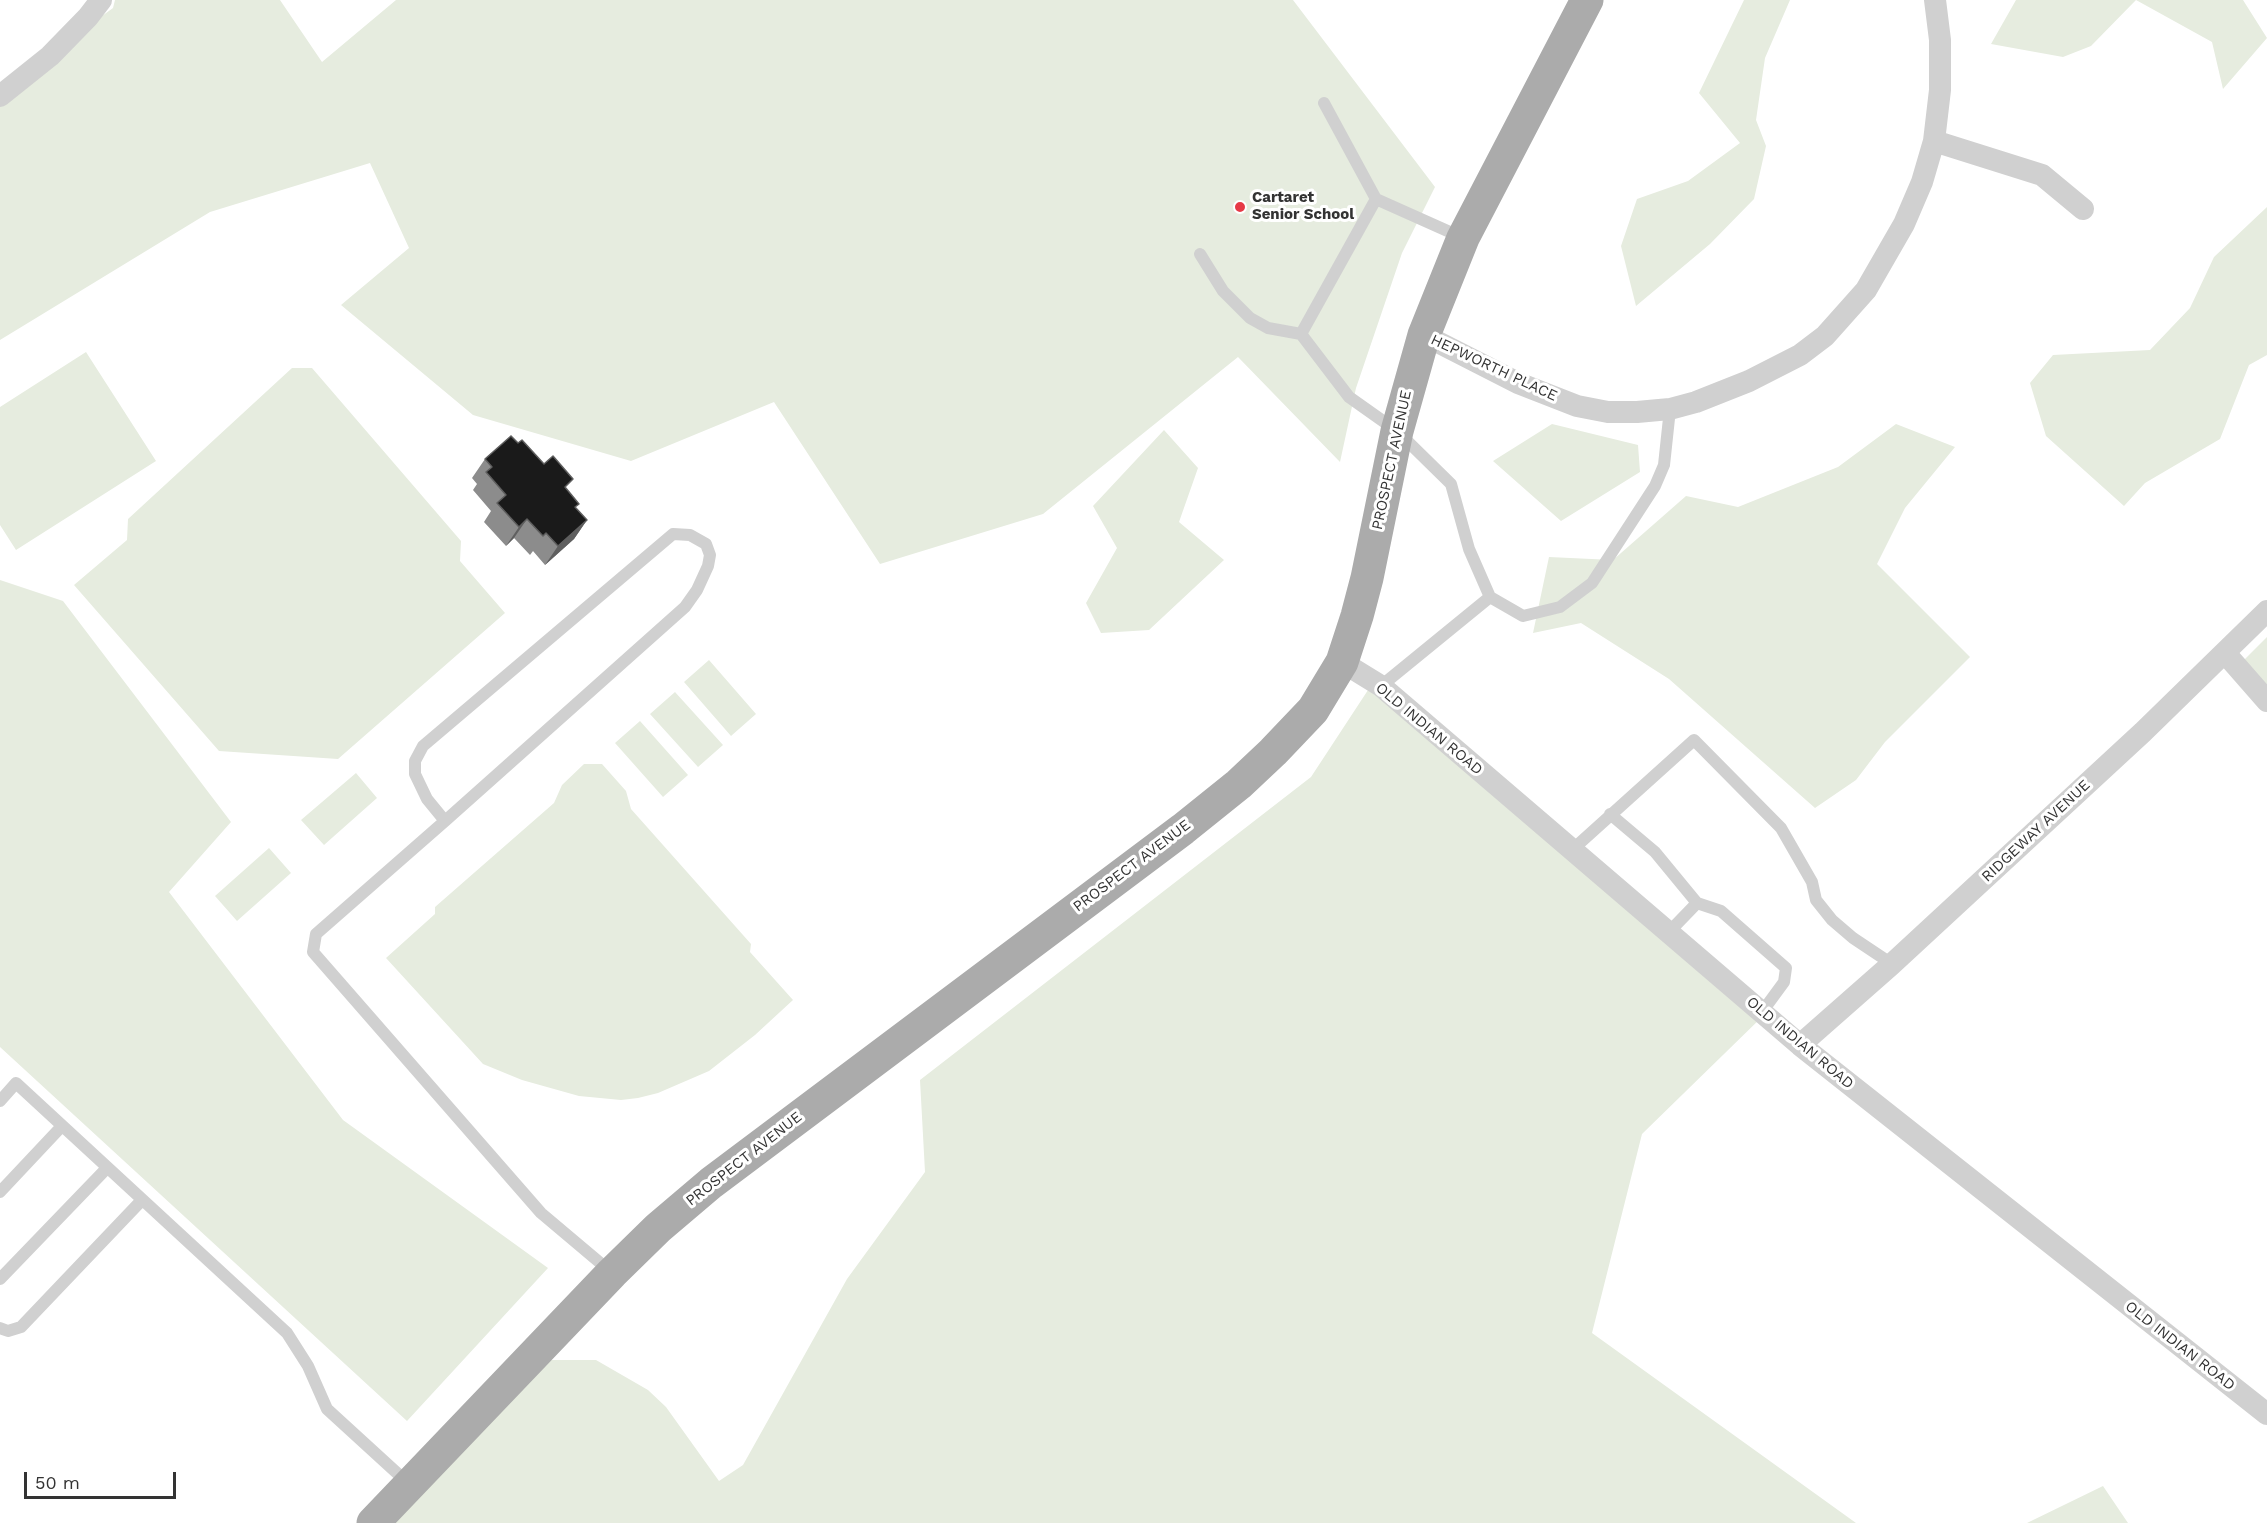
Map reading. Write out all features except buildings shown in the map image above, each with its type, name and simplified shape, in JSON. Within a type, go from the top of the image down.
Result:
[{"type":"main road","name":"PROSPECT AVENUE","points":[[373,1523],[612,1273],[658,1228],[711,1183],[1239,784],[1313,710],[1342,662],[1367,578],[1397,431],[1424,335],[1463,238],[1587,0]]},
{"type":"street","points":[[0,96],[50,56],[88,17],[101,0]]},
{"type":"street","name":"HEPWORTH PLACE","points":[[1424,335],[1518,383],[1577,406],[1617,412],[1670,409],[1749,381],[1800,355],[1825,336],[1866,290],[1904,224],[1922,182],[1934,141],[1940,90],[1940,40],[1935,0]]},
{"type":"street","points":[[1934,141],[2042,175],[2083,209]]},
{"type":"street","name":"RIDGEWAY AVENUE","points":[[1800,1046],[2143,732],[2267,611]]},
{"type":"street","points":[[2225,653],[2267,701]]},
{"type":"street","name":"OLD INDIAN ROAD","points":[[1342,662],[1381,686],[1800,1046],[2267,1414]]},
{"type":"lane","points":[[1324,103],[1376,199],[1463,238]]},
{"type":"lane","points":[[1300,334],[1376,199]]},
{"type":"lane","points":[[1200,254],[1223,291],[1250,318],[1268,328],[1300,334],[1349,397],[1397,431],[1451,484],[1469,549],[1490,597],[1523,615],[1560,607],[1592,583],[1655,486],[1664,465],[1670,409]]},
{"type":"lane","points":[[445,821],[427,798],[415,774],[415,761],[423,746],[673,534],[680,533],[698,538],[706,544],[710,555],[704,577],[685,607],[445,821],[316,934],[313,951],[542,1213],[612,1273]]},
{"type":"lane","points":[[1381,686],[1490,597]]},
{"type":"lane","points":[[1572,850],[1694,740],[1781,828],[1812,882],[1816,900],[1832,920],[1853,938],[1892,964]]},
{"type":"lane","points":[[1610,814],[1655,852],[1697,903],[1721,911],[1786,968],[1784,982],[1762,1012]]},
{"type":"lane","points":[[1669,932],[1697,903]]},
{"type":"lane","points":[[0,1101],[16,1083],[287,1333],[308,1366],[327,1409],[410,1485]]},
{"type":"lane","points":[[0,1192],[62,1126]]},
{"type":"lane","points":[[0,1279],[107,1167]]},
{"type":"lane","points":[[0,1328],[8,1331],[21,1327],[142,1200]]},
{"type":"shaded area","points":[[115,0],[280,0],[322,62],[396,0],[1293,0],[1435,187],[1402,253],[1356,388],[1340,462],[1238,357],[1043,514],[880,564],[774,402],[631,461],[473,415],[341,305],[409,248],[370,163],[210,212],[0,340],[0,90],[113,8]]},
{"type":"shaded area","points":[[1744,0],[1790,0],[1765,58],[1756,120],[1766,146],[1754,199],[1710,244],[1636,306],[1621,246],[1637,199],[1688,181],[1740,143],[1699,93]]},
{"type":"shaded area","points":[[2016,0],[2136,0],[2091,46],[2063,57],[1991,44]]},
{"type":"shaded area","points":[[2136,0],[2243,0],[2267,38],[2223,89],[2212,42]]},
{"type":"shaded area","points":[[2267,207],[2267,355],[2249,365],[2220,439],[2145,483],[2124,506],[2046,436],[2030,383],[2053,355],[2150,350],[2190,308],[2214,257]]},
{"type":"shaded area","points":[[86,352],[156,461],[16,550],[0,525],[0,407]]},
{"type":"shaded area","points":[[292,368],[312,368],[461,541],[460,561],[505,613],[338,759],[219,751],[74,585],[127,540],[128,519]]},
{"type":"shaded area","points":[[1552,424],[1638,445],[1640,472],[1561,521],[1493,461]]},
{"type":"shaded area","points":[[1896,424],[1955,447],[1905,508],[1877,564],[1970,657],[1885,742],[1856,780],[1815,808],[1669,679],[1581,623],[1533,633],[1549,557],[1613,560],[1686,496],[1738,507],[1838,467]]},
{"type":"shaded area","points":[[1164,430],[1198,468],[1179,522],[1224,560],[1149,630],[1101,633],[1086,603],[1117,548],[1093,506]]},
{"type":"shaded area","points":[[0,580],[63,601],[231,822],[169,892],[343,1120],[548,1268],[407,1421],[0,1047]]},
{"type":"shaded area","points":[[2267,637],[2267,689],[2241,663]]},
{"type":"shaded area","points":[[709,660],[756,714],[731,736],[684,682]]},
{"type":"shaded area","points":[[1370,687],[1764,1015],[1642,1134],[1592,1333],[1856,1523],[394,1523],[543,1360],[596,1360],[648,1390],[666,1407],[719,1481],[743,1465],[847,1279],[925,1172],[920,1080],[1311,777]]},
{"type":"shaded area","points":[[675,692],[723,745],[698,767],[650,714]]},
{"type":"shaded area","points":[[640,721],[688,775],[663,797],[615,743]]},
{"type":"shaded area","points":[[584,764],[602,764],[626,791],[631,809],[751,944],[750,952],[793,1000],[755,1035],[709,1071],[658,1093],[638,1098],[621,1100],[579,1096],[522,1080],[483,1064],[386,958],[435,914],[435,907],[554,803],[562,785]]},
{"type":"shaded area","points":[[356,773],[377,798],[324,845],[301,820]]},
{"type":"shaded area","points":[[269,848],[291,873],[237,921],[215,896]]},
{"type":"shaded area","points":[[2103,1486],[2128,1523],[2027,1523]]},
{"type":"place","name":"Cartaret Senior School","points":[[1240,207]]}]
